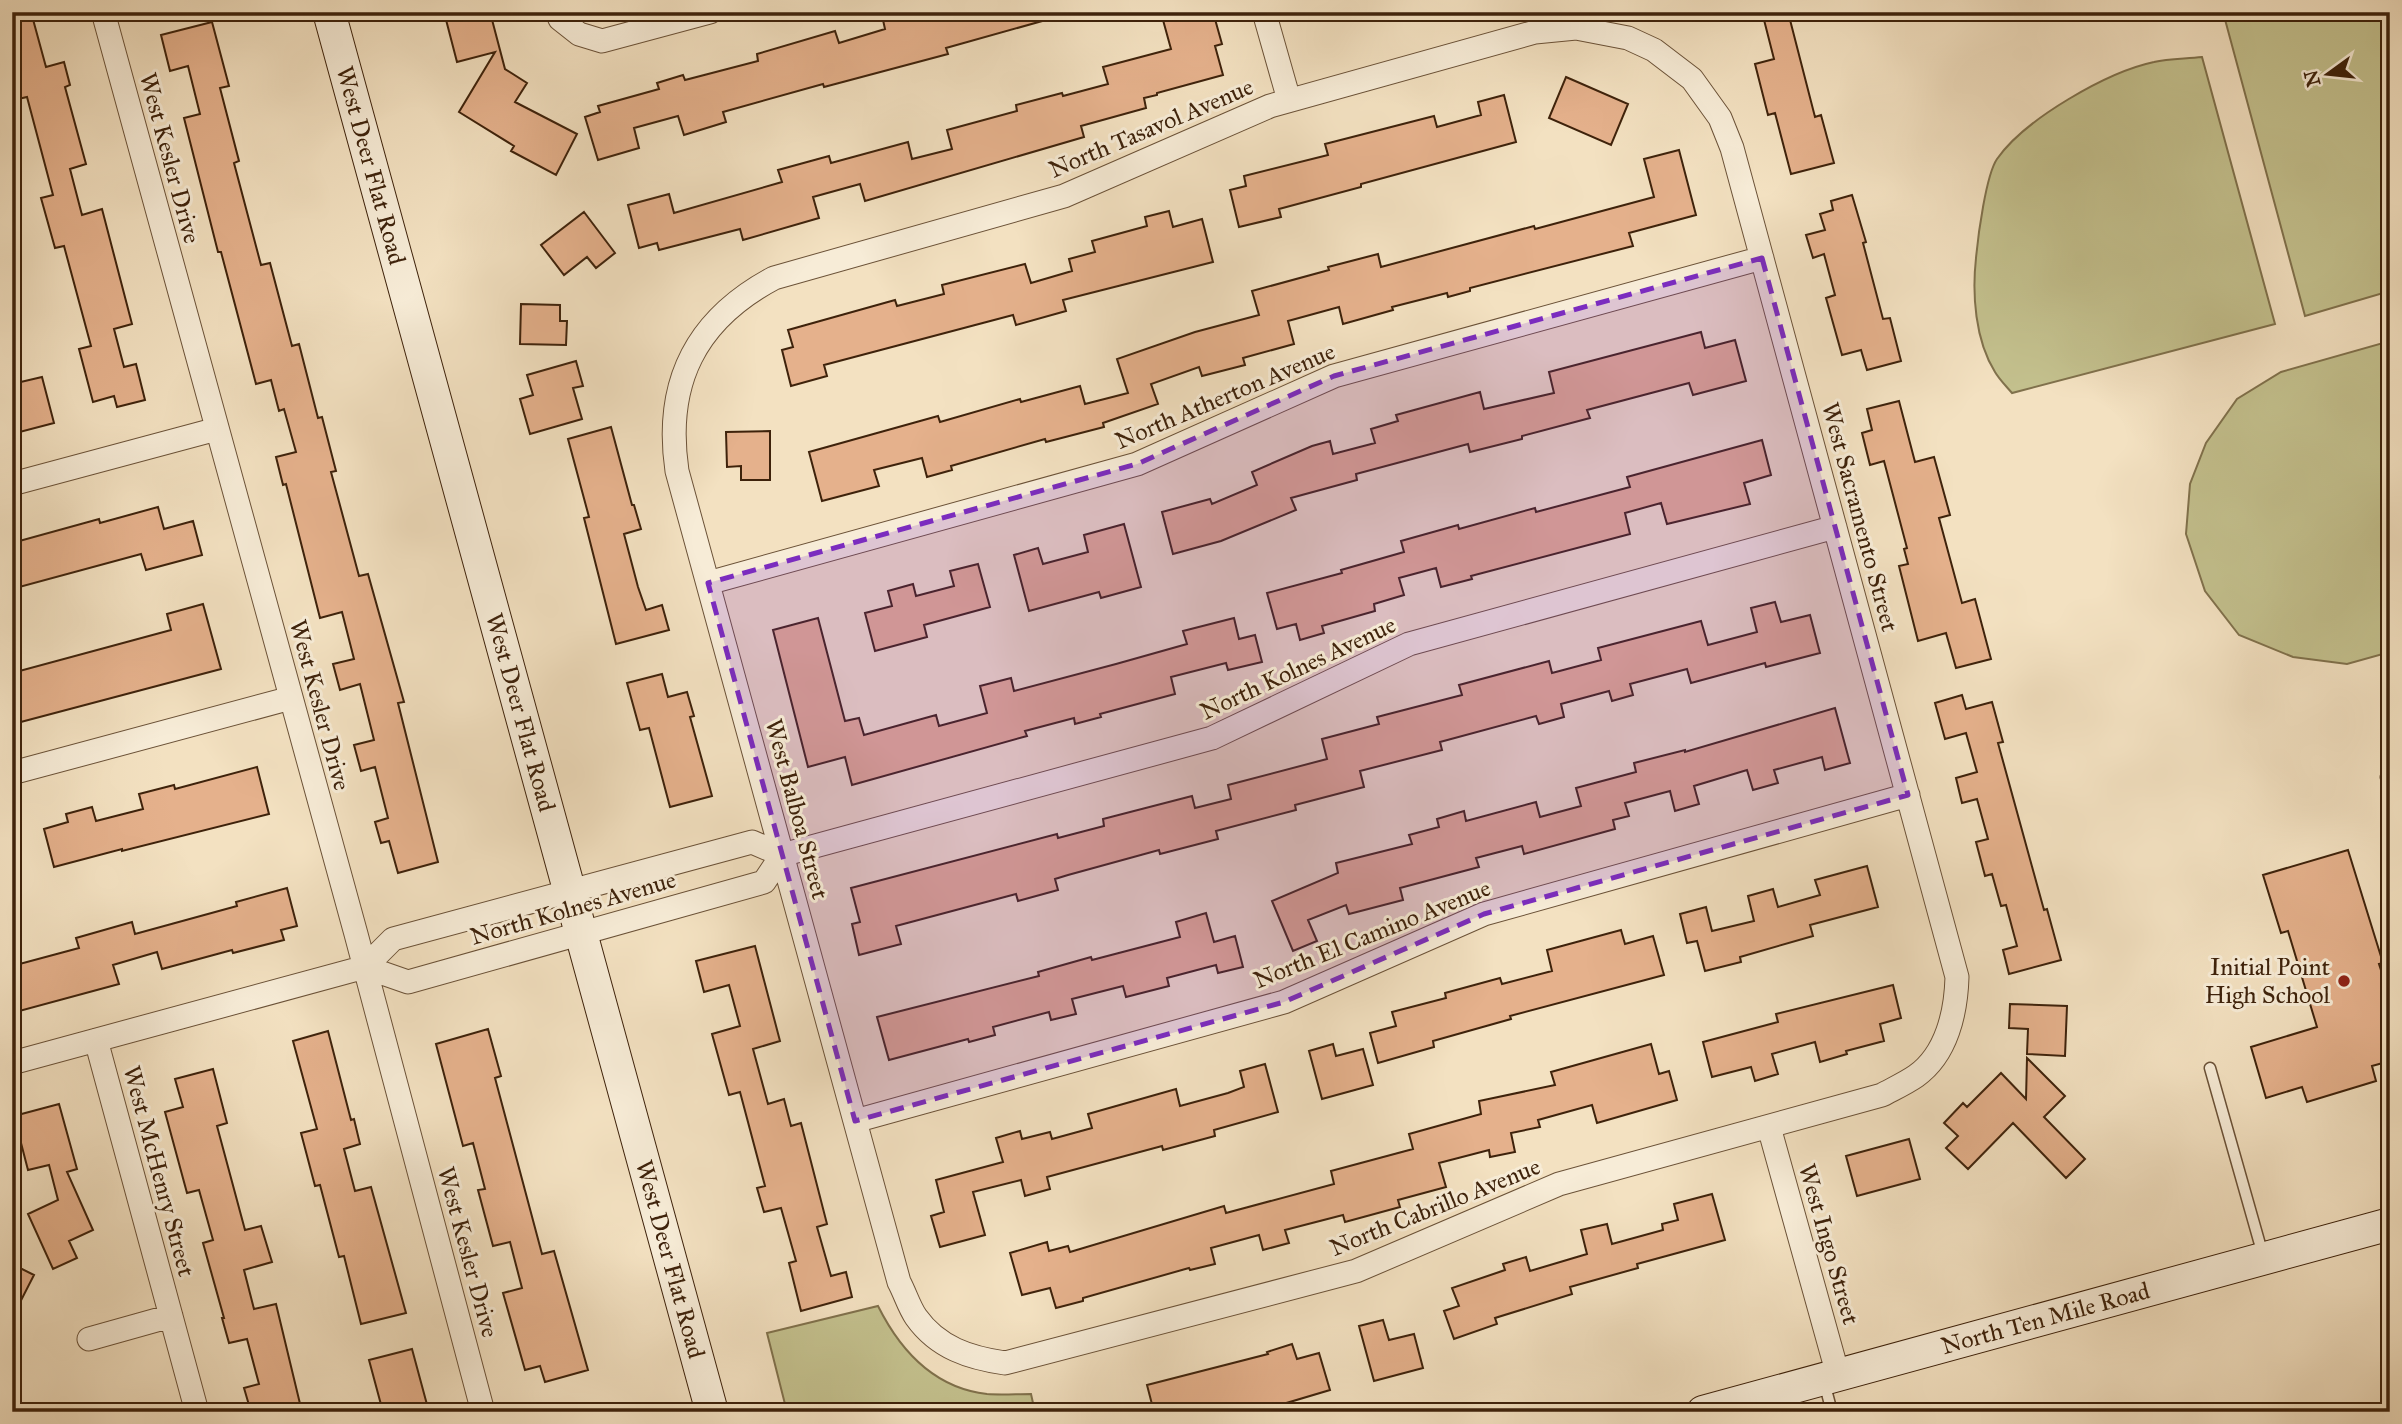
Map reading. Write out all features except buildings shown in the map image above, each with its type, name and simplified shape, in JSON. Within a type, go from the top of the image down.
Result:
[{"type":"main road","name":"West Deer Flat Road","points":[[329,12],[712,1412]]},
{"type":"main road","name":"North Ten Mile Road","points":[[1703,1412],[2390,1224]]},
{"type":"street","name":"West Kesler Drive","points":[[103,12],[365,967],[483,1412]]},
{"type":"street","points":[[557,12],[561,19],[579,34],[602,41],[710,12]]},
{"type":"street","points":[[1264,12],[1289,100]]},
{"type":"street","name":"North Tasavol Avenue","points":[[694,349],[728,307],[774,278],[1064,196],[1260,109],[1535,32],[1576,28],[1629,38],[1654,50]]},
{"type":"street","name":"West Sacramento Street","points":[[1654,50],[1692,79],[1720,118],[1732,148],[1957,977],[1951,1025]]},
{"type":"street","name":"North Atherton Avenue","points":[[708,583],[1137,464],[1334,376],[1762,258]]},
{"type":"street","name":"West Balboa Street","points":[[694,349],[677,394],[673,440],[677,471],[900,1282]]},
{"type":"street","points":[[12,484],[217,429]]},
{"type":"street","name":"North Kolnes Avenue","points":[[12,1063],[365,967],[393,939],[569,891],[752,842],[782,855],[1212,738],[1409,644],[1835,527]]},
{"type":"street","points":[[12,773],[291,698]]},
{"type":"street","name":"North El Camino Avenue","points":[[855,1121],[1284,1002],[1484,914],[1908,795]]},
{"type":"street","name":"North Kolnes Avenue","points":[[365,967],[408,982],[764,882],[782,855]]},
{"type":"street","name":"North Cabrillo Avenue","points":[[900,1282],[916,1317],[944,1345],[974,1358],[1005,1363],[1356,1271],[1559,1184],[1882,1095],[1917,1075],[1938,1051],[1951,1025]]},
{"type":"street","name":"West McHenry Street","points":[[96,1040],[197,1412]]},
{"type":"street","name":"West Ingo Street","points":[[1769,1127],[1830,1377]]},
{"type":"street","name":"West McHenry Street","points":[[89,1339],[171,1316]]},
{"type":"lane","points":[[2386,776],[2390,790]]},
{"type":"lane","points":[[2210,1068],[2263,1258]]},
{"type":"lane","points":[[1830,1377],[1832,1412]]},
{"type":"highlighted area","points":[[1762,258],[1908,795],[1484,914],[1284,1002],[855,1121],[708,583],[1137,464],[1334,376]]},
{"type":"shaded area","points":[[2223,12],[2390,12],[2390,291],[2305,316]]},
{"type":"shaded area","points":[[2202,57],[2275,324],[2012,393],[1988,359],[1979,331],[1975,301],[1975,272],[1981,221],[1989,178],[1997,159],[2027,128],[2068,99],[2091,87],[2135,67],[2172,59]]},
{"type":"shaded area","points":[[2390,341],[2390,652],[2347,664],[2293,657],[2239,635],[2205,591],[2186,534],[2190,484],[2206,443],[2237,399],[2281,372]]},
{"type":"shaded area","points":[[878,1306],[908,1352],[935,1375],[951,1384],[987,1394],[1031,1394],[1035,1412],[787,1412],[767,1333]]},
{"type":"place","name":"Initial Point High School","points":[[2344,981]]}]
